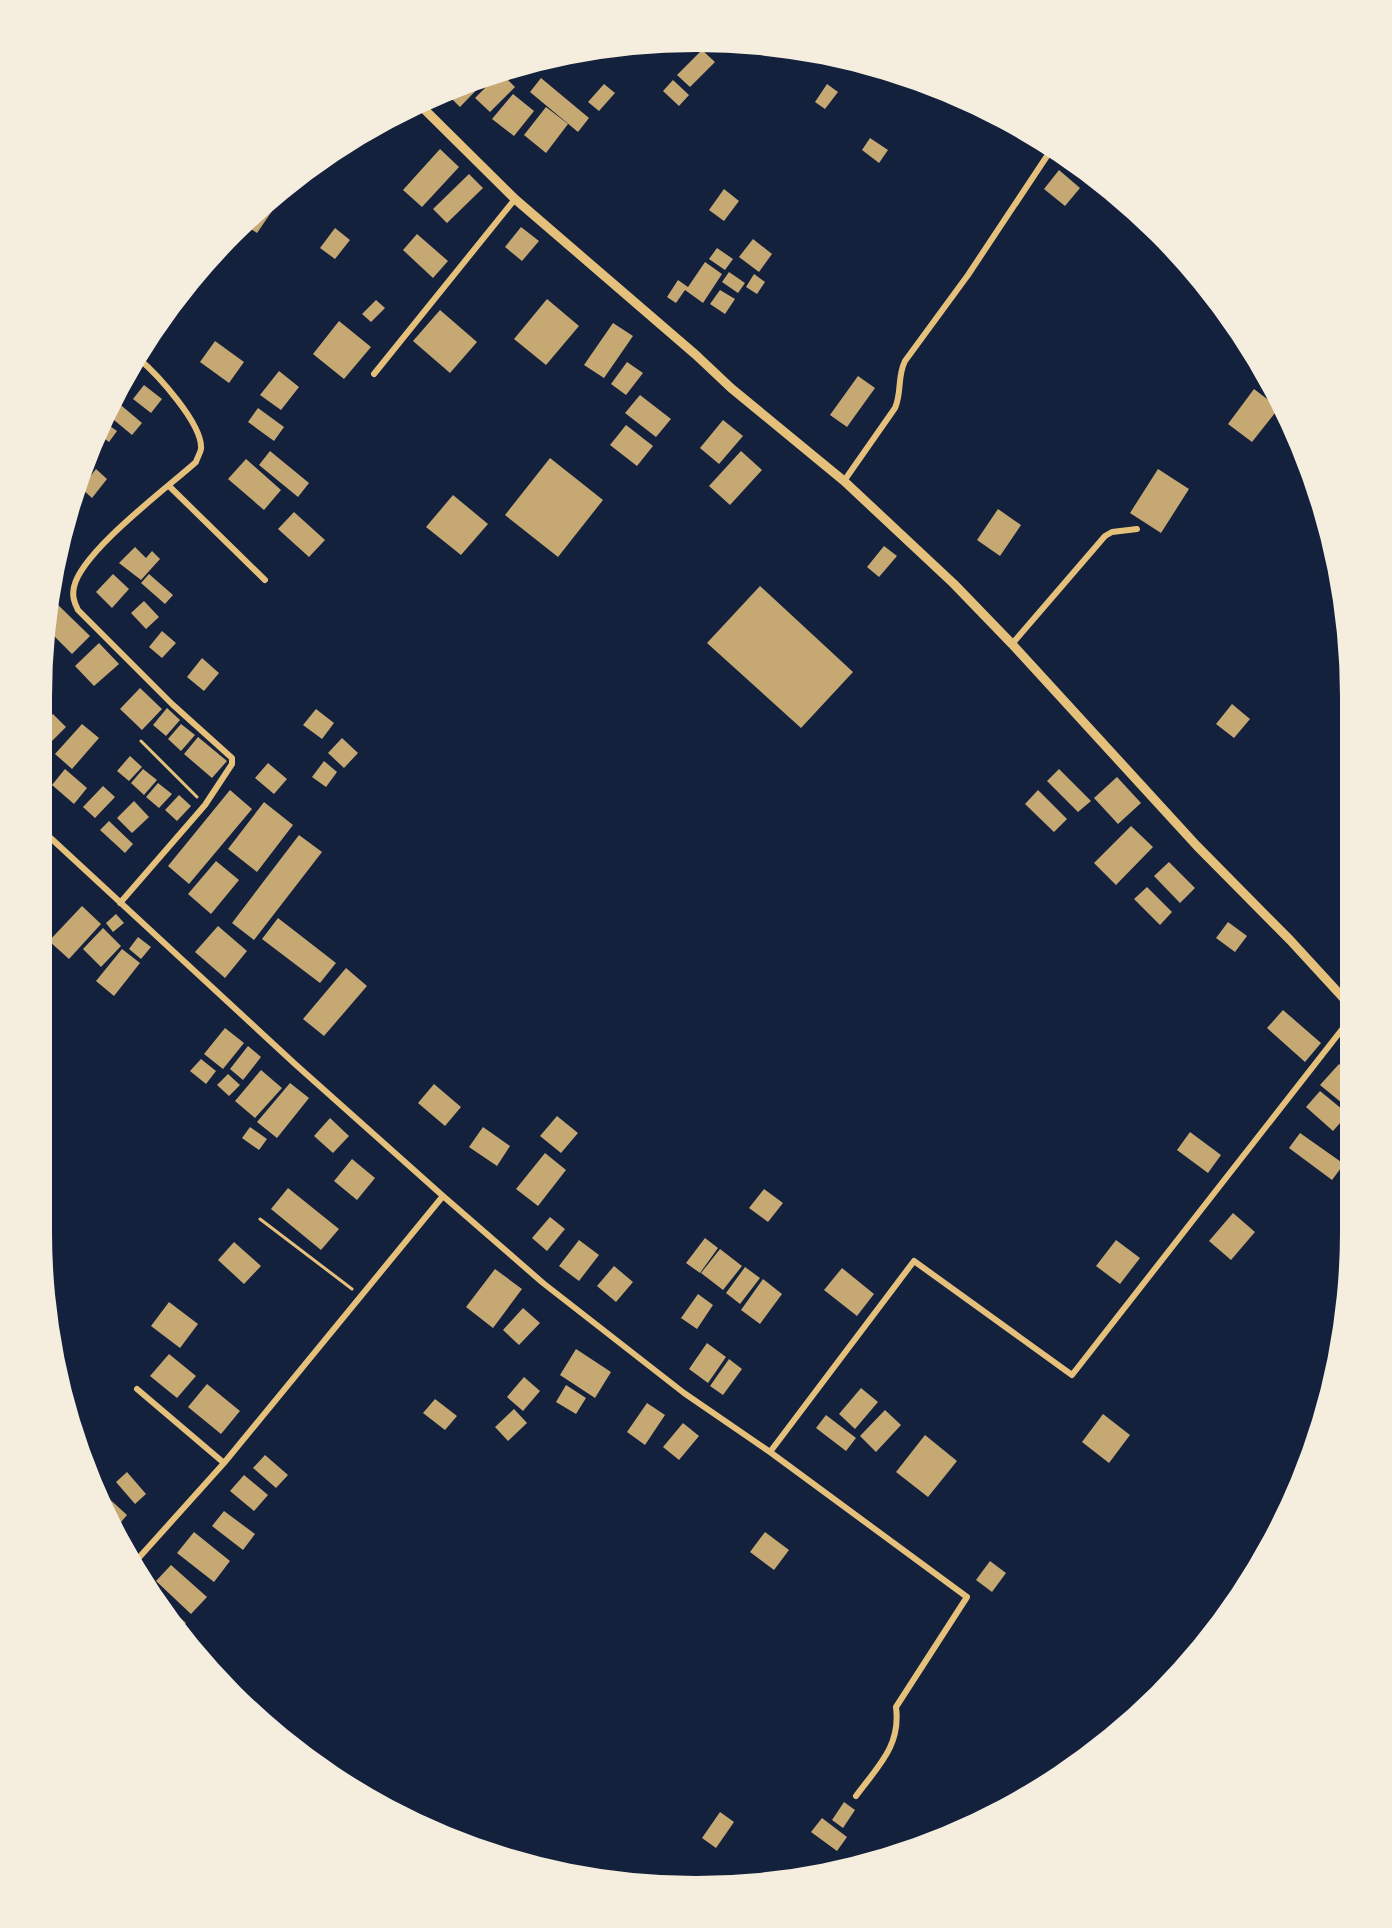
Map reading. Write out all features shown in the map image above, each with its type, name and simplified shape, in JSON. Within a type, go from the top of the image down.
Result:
[{"type":"street","points":[[427,112],[515,199],[731,388],[844,481],[954,584],[1197,846],[1340,994]]},
{"type":"street","points":[[844,481],[895,408],[900,398],[899,372],[905,361],[968,275],[1047,157]]},
{"type":"street","points":[[374,374],[515,199]]},
{"type":"street","points":[[120,903],[205,805],[232,764],[232,758],[172,704],[78,610],[73,599],[74,586],[94,553],[196,462],[201,450],[197,431],[171,391],[145,365]]},
{"type":"street","points":[[169,486],[265,580]]},
{"type":"street","points":[[1012,644],[1105,536],[1112,532],[1137,529]]},
{"type":"street","points":[[52,839],[443,1196],[596,1326],[684,1393],[770,1452],[967,1597],[896,1707],[897,1724],[891,1749],[856,1796]]},
{"type":"street","points":[[770,1452],[914,1260],[1072,1375],[1340,1032]]},
{"type":"street","points":[[140,1556],[224,1463],[443,1196]]},
{"type":"street","points":[[138,1389],[224,1463]]},
{"type":"path","points":[[141,741],[205,805]]},
{"type":"path","points":[[260,1219],[361,1296]]},
{"type":"building","points":[[700,52],[705,52],[715,62],[690,87],[677,75]]},
{"type":"building","points":[[541,78],[589,118],[578,132],[530,92]]},
{"type":"building","points":[[673,80],[689,95],[679,106],[663,91]]},
{"type":"building","points":[[509,81],[515,87],[490,112],[475,98],[484,89]]},
{"type":"building","points":[[604,84],[615,93],[599,111],[588,102]]},
{"type":"building","points":[[827,84],[838,92],[825,109],[815,102]]},
{"type":"building","points":[[474,92],[460,107],[453,100]]},
{"type":"building","points":[[513,94],[534,111],[514,136],[492,119]]},
{"type":"building","points":[[546,107],[568,124],[546,153],[524,135]]},
{"type":"building","points":[[870,138],[888,150],[879,163],[862,150]]},
{"type":"building","points":[[440,149],[459,167],[422,207],[403,190]]},
{"type":"building","points":[[1059,170],[1080,188],[1065,206],[1044,189]]},
{"type":"building","points":[[469,174],[483,188],[447,223],[433,209]]},
{"type":"building","points":[[724,189],[739,201],[724,221],[709,210]]},
{"type":"building","points":[[270,213],[257,233],[253,230]]},
{"type":"building","points":[[521,227],[539,241],[522,261],[505,247]]},
{"type":"building","points":[[335,228],[350,240],[335,259],[320,248]]},
{"type":"building","points":[[417,234],[448,261],[433,278],[403,250]]},
{"type":"building","points":[[753,239],[772,254],[759,272],[739,257]]},
{"type":"building","points":[[717,248],[733,259],[725,270],[709,259]]},
{"type":"building","points":[[705,262],[722,274],[703,303],[685,290],[676,303],[667,297],[678,280],[688,287]]},
{"type":"building","points":[[729,272],[745,283],[738,293],[722,282]]},
{"type":"building","points":[[754,274],[765,282],[757,294],[746,287]]},
{"type":"building","points":[[720,290],[735,299],[725,314],[710,304]]},
{"type":"building","points":[[547,299],[579,326],[546,365],[514,339]]},
{"type":"building","points":[[376,300],[385,308],[371,322],[362,314]]},
{"type":"building","points":[[440,310],[477,342],[450,373],[413,341]]},
{"type":"building","points":[[339,321],[371,347],[344,379],[313,354]]},
{"type":"building","points":[[613,323],[633,336],[604,378],[584,365]]},
{"type":"building","points":[[215,341],[244,362],[229,383],[200,362]]},
{"type":"building","points":[[627,362],[643,373],[626,395],[611,384]]},
{"type":"building","points":[[279,371],[299,387],[281,410],[260,395]]},
{"type":"building","points":[[858,376],[875,388],[847,427],[830,415]]},
{"type":"building","points":[[144,385],[162,399],[151,413],[133,399]]},
{"type":"building","points":[[1254,389],[1266,398],[1274,414],[1252,442],[1228,424]]},
{"type":"building","points":[[640,395],[671,419],[656,437],[625,413]]},
{"type":"building","points":[[122,406],[142,423],[132,435],[115,421]]},
{"type":"building","points":[[258,408],[284,427],[274,441],[248,422]]},
{"type":"building","points":[[723,420],[743,436],[719,464],[700,448]]},
{"type":"building","points":[[626,425],[653,446],[637,466],[610,445]]},
{"type":"building","points":[[112,427],[117,431],[109,442],[106,440]]},
{"type":"building","points":[[270,451],[309,483],[298,497],[259,465]]},
{"type":"building","points":[[741,451],[762,470],[730,505],[709,486]]},
{"type":"building","points":[[550,458],[603,500],[558,557],[505,515]]},
{"type":"building","points":[[246,459],[281,490],[264,510],[228,479]]},
{"type":"building","points":[[96,469],[107,479],[92,498],[86,492]]},
{"type":"building","points":[[1158,469],[1189,489],[1161,533],[1130,513]]},
{"type":"building","points":[[453,495],[488,524],[461,555],[426,527]]},
{"type":"building","points":[[998,509],[1021,525],[1000,556],[977,540]]},
{"type":"building","points":[[294,512],[325,540],[309,557],[278,529]]},
{"type":"building","points":[[884,546],[897,556],[879,577],[867,567]]},
{"type":"building","points":[[135,547],[146,558],[152,551],[160,559],[141,580],[119,563]]},
{"type":"building","points":[[113,574],[129,589],[112,608],[96,592]]},
{"type":"building","points":[[149,574],[173,595],[165,604],[141,583]]},
{"type":"building","points":[[760,586],[853,672],[801,728],[707,643]]},
{"type":"building","points":[[144,601],[159,617],[146,629],[131,613]]},
{"type":"building","points":[[59,606],[90,636],[72,654],[56,638]]},
{"type":"building","points":[[162,631],[176,643],[162,658],[149,647]]},
{"type":"building","points":[[99,643],[119,664],[94,686],[75,666]]},
{"type":"building","points":[[202,658],[219,673],[204,691],[187,677]]},
{"type":"building","points":[[140,688],[162,709],[142,730],[120,709]]},
{"type":"building","points":[[1232,704],[1250,719],[1234,738],[1216,724]]},
{"type":"building","points":[[167,708],[180,720],[166,736],[153,725]]},
{"type":"building","points":[[316,709],[334,723],[322,739],[303,725]]},
{"type":"building","points":[[52,715],[66,727],[52,741]]},
{"type":"building","points":[[82,724],[99,738],[72,769],[55,754]]},
{"type":"building","points":[[181,724],[195,735],[181,751],[168,739]]},
{"type":"building","points":[[198,737],[227,761],[212,778],[184,754]]},
{"type":"building","points":[[342,738],[358,753],[344,768],[328,753]]},
{"type":"building","points":[[130,756],[142,767],[129,781],[117,771]]},
{"type":"building","points":[[324,761],[337,772],[326,787],[312,777]]},
{"type":"building","points":[[268,763],[287,779],[274,794],[255,778]]},
{"type":"building","points":[[65,769],[87,788],[74,804],[52,785]]},
{"type":"building","points":[[143,769],[157,780],[144,795],[131,783]]},
{"type":"building","points":[[1059,769],[1091,801],[1078,812],[1047,781]]},
{"type":"building","points":[[1117,777],[1141,803],[1118,824],[1094,798]]},
{"type":"building","points":[[158,783],[172,794],[159,808],[146,797]]},
{"type":"building","points":[[103,786],[115,797],[95,818],[83,807]]},
{"type":"building","points":[[230,790],[252,809],[189,884],[168,866]]},
{"type":"building","points":[[1038,790],[1067,819],[1054,832],[1025,804]]},
{"type":"building","points":[[179,795],[191,806],[177,821],[165,810]]},
{"type":"building","points":[[134,801],[149,817],[132,833],[117,818]]},
{"type":"building","points":[[264,802],[293,825],[257,872],[228,849]]},
{"type":"building","points":[[109,821],[133,844],[125,853],[100,830]]},
{"type":"building","points":[[1131,826],[1153,847],[1116,885],[1094,863]]},
{"type":"building","points":[[299,835],[322,852],[254,940],[232,923]]},
{"type":"building","points":[[216,861],[239,880],[211,914],[188,894]]},
{"type":"building","points":[[1169,862],[1195,888],[1180,903],[1154,876]]},
{"type":"building","points":[[1147,887],[1172,912],[1160,925],[1134,899]]},
{"type":"building","points":[[82,906],[101,924],[69,959],[52,944],[52,938]]},
{"type":"building","points":[[116,914],[124,923],[113,932],[106,923]]},
{"type":"building","points":[[278,918],[336,963],[320,983],[262,939]]},
{"type":"building","points":[[1228,922],[1247,936],[1235,952],[1216,938]]},
{"type":"building","points":[[218,926],[247,951],[225,978],[195,952]]},
{"type":"building","points":[[103,928],[121,946],[101,967],[83,949]]},
{"type":"building","points":[[138,937],[151,947],[141,959],[129,949]]},
{"type":"building","points":[[122,949],[140,963],[114,996],[96,981]]},
{"type":"building","points":[[346,968],[367,986],[324,1036],[303,1019]]},
{"type":"building","points":[[1283,1010],[1321,1043],[1305,1062],[1267,1028]]},
{"type":"building","points":[[225,1028],[244,1043],[223,1069],[204,1054]]},
{"type":"building","points":[[248,1046],[261,1057],[243,1080],[230,1069]]},
{"type":"building","points":[[201,1059],[216,1071],[206,1084],[190,1071]]},
{"type":"building","points":[[1339,1064],[1340,1065],[1340,1101],[1320,1085]]},
{"type":"building","points":[[261,1070],[282,1088],[255,1118],[235,1101]]},
{"type":"building","points":[[228,1074],[240,1085],[229,1096],[217,1085]]},
{"type":"building","points":[[290,1083],[309,1098],[277,1138],[257,1122]]},
{"type":"building","points":[[434,1084],[461,1107],[445,1126],[418,1103]]},
{"type":"building","points":[[1320,1091],[1340,1107],[1340,1123],[1333,1131],[1306,1107]]},
{"type":"building","points":[[557,1116],[578,1133],[561,1153],[540,1136]]},
{"type":"building","points":[[330,1118],[349,1136],[333,1153],[314,1136]]},
{"type":"building","points":[[250,1127],[267,1139],[259,1150],[242,1138]]},
{"type":"building","points":[[483,1127],[510,1146],[497,1166],[469,1147]]},
{"type":"building","points":[[1190,1132],[1221,1155],[1208,1173],[1177,1150]]},
{"type":"building","points":[[1300,1133],[1340,1161],[1340,1169],[1332,1180],[1289,1148]]},
{"type":"building","points":[[545,1153],[566,1170],[538,1206],[516,1189]]},
{"type":"building","points":[[352,1159],[375,1178],[357,1200],[334,1181]]},
{"type":"building","points":[[288,1188],[339,1229],[321,1250],[271,1209]]},
{"type":"building","points":[[764,1189],[783,1203],[768,1222],[749,1208]]},
{"type":"building","points":[[1233,1213],[1255,1232],[1231,1260],[1209,1241]]},
{"type":"building","points":[[550,1217],[565,1229],[547,1251],[532,1238]]},
{"type":"building","points":[[705,1238],[718,1248],[700,1273],[686,1263]]},
{"type":"building","points":[[579,1240],[599,1255],[579,1281],[559,1266]]},
{"type":"building","points":[[1116,1240],[1140,1258],[1120,1284],[1096,1266]]},
{"type":"building","points":[[234,1242],[261,1266],[244,1284],[218,1260]]},
{"type":"building","points":[[720,1249],[742,1266],[723,1290],[701,1273]]},
{"type":"building","points":[[614,1266],[633,1282],[616,1302],[597,1286]]},
{"type":"building","points":[[745,1267],[760,1278],[740,1304],[726,1293]]},
{"type":"building","points":[[842,1268],[874,1294],[857,1316],[824,1290]]},
{"type":"building","points":[[495,1269],[522,1289],[493,1328],[466,1307]]},
{"type":"building","points":[[763,1279],[782,1294],[760,1324],[741,1310]]},
{"type":"building","points":[[698,1294],[713,1305],[697,1329],[681,1318]]},
{"type":"building","points":[[169,1302],[198,1324],[180,1348],[151,1326]]},
{"type":"building","points":[[523,1308],[540,1323],[519,1345],[503,1330]]},
{"type":"building","points":[[707,1343],[726,1357],[708,1383],[689,1369]]},
{"type":"building","points":[[576,1349],[611,1372],[595,1398],[560,1375]]},
{"type":"building","points":[[169,1354],[196,1376],[177,1398],[150,1376]]},
{"type":"building","points":[[729,1359],[742,1369],[723,1395],[710,1386]]},
{"type":"building","points":[[524,1377],[540,1391],[523,1411],[507,1397]]},
{"type":"building","points":[[207,1384],[240,1411],[221,1434],[188,1407]]},
{"type":"building","points":[[566,1385],[586,1398],[576,1414],[556,1402]]},
{"type":"building","points":[[861,1388],[878,1402],[855,1429],[839,1414]]},
{"type":"building","points":[[435,1399],[457,1416],[445,1430],[423,1413]]},
{"type":"building","points":[[647,1403],[665,1415],[645,1445],[627,1432]]},
{"type":"building","points":[[514,1409],[527,1423],[508,1441],[495,1427]]},
{"type":"building","points":[[885,1410],[901,1425],[876,1452],[860,1436]]},
{"type":"building","points":[[1103,1414],[1130,1435],[1109,1463],[1082,1442]]},
{"type":"building","points":[[826,1415],[856,1438],[846,1451],[816,1428]]},
{"type":"building","points":[[683,1423],[699,1436],[679,1460],[663,1447]]},
{"type":"building","points":[[925,1435],[957,1461],[928,1497],[896,1472]]},
{"type":"building","points":[[265,1455],[288,1475],[276,1488],[253,1468]]},
{"type":"building","points":[[127,1472],[146,1494],[135,1504],[116,1482]]},
{"type":"building","points":[[244,1475],[268,1495],[254,1511],[230,1491]]},
{"type":"building","points":[[112,1501],[127,1515],[121,1522]]},
{"type":"building","points":[[224,1511],[255,1534],[243,1550],[212,1526]]},
{"type":"building","points":[[194,1532],[230,1561],[214,1582],[177,1553]]},
{"type":"building","points":[[765,1532],[789,1550],[774,1570],[750,1552]]},
{"type":"building","points":[[990,1561],[1006,1573],[992,1592],[976,1580]]},
{"type":"building","points":[[171,1565],[207,1597],[191,1614],[156,1581]]},
{"type":"building","points":[[844,1802],[855,1810],[843,1828],[832,1820]]},
{"type":"building","points":[[720,1812],[734,1822],[716,1848],[702,1838]]},
{"type":"building","points":[[822,1818],[847,1837],[837,1851],[811,1832]]}]
